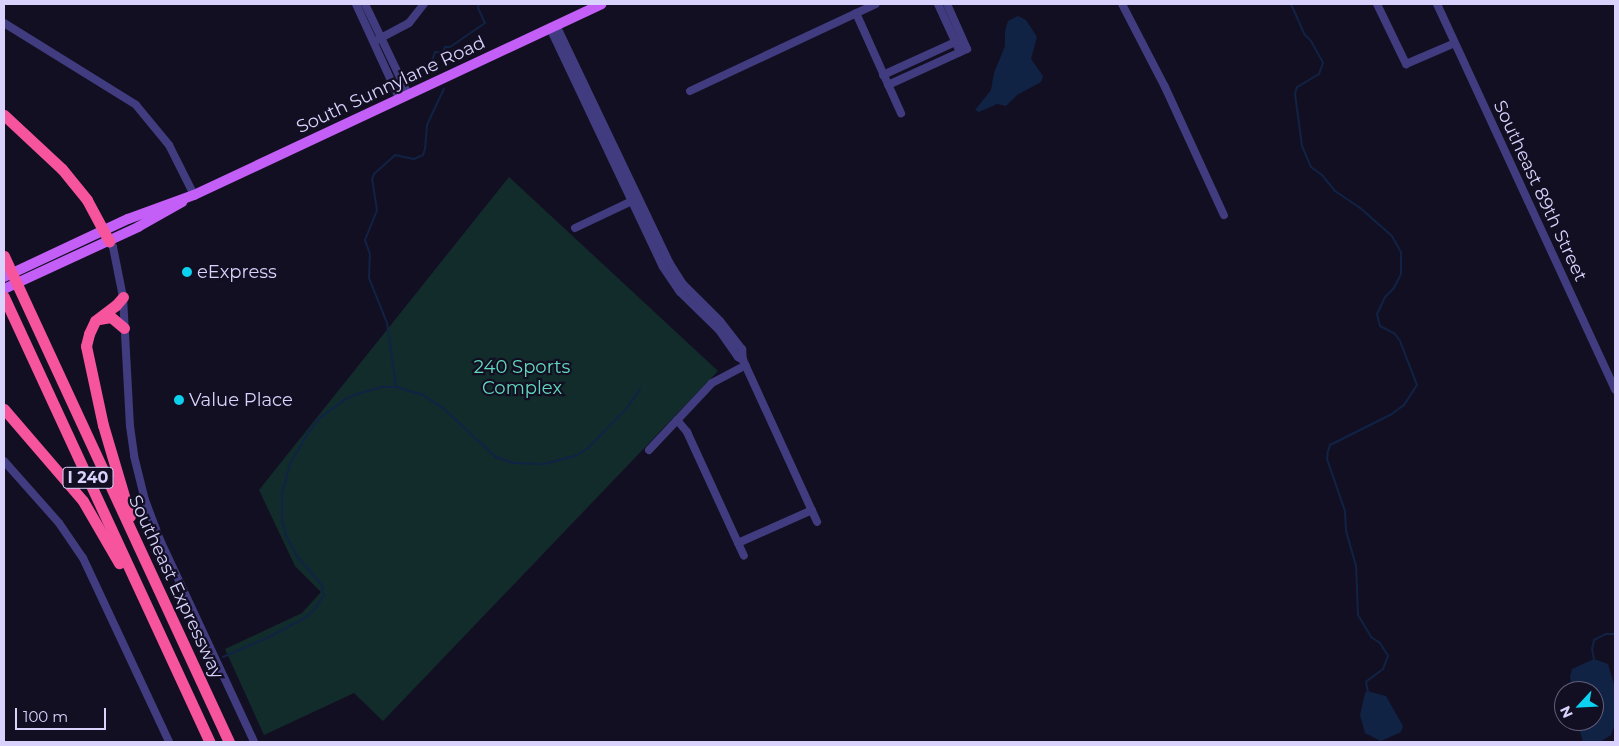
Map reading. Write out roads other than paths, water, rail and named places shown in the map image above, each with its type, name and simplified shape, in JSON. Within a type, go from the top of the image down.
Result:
[{"type":"highway","points":[[4,115],[62,169],[86,200],[106,236]]},
{"type":"highway","name":"Southeast Expressway","points":[[4,256],[229,742]]},
{"type":"highway","name":"Southeast Expressway","points":[[4,297],[210,742]]},
{"type":"highway","points":[[123,297],[116,305],[95,321],[89,334],[87,356],[110,452],[142,556]]},
{"type":"highway","points":[[95,321],[108,316],[118,321],[124,328]]},
{"type":"highway","points":[[4,409],[87,506],[168,651]]},
{"type":"main road","name":"South Sunnylane Road","points":[[4,277],[29,265],[165,214],[194,195],[601,4]]},
{"type":"main road","name":"South Sunnylane Road","points":[[4,289],[34,276],[106,236]]},
{"type":"street","points":[[356,4],[373,42],[404,96]]},
{"type":"street","points":[[365,4],[404,96]]},
{"type":"street","points":[[373,42],[409,23],[424,4]]},
{"type":"street","points":[[690,91],[876,4]]},
{"type":"street","points":[[888,85],[964,51],[938,4]]},
{"type":"street","points":[[947,4],[959,40]]},
{"type":"street","points":[[1122,4],[1158,72],[1224,215]]},
{"type":"street","points":[[1377,4],[1406,64],[1455,42]]},
{"type":"street","name":"Southeast 89th Street","points":[[1437,4],[1615,390]]},
{"type":"street","points":[[856,13],[901,113]]},
{"type":"street","points":[[4,23],[136,105],[169,145],[194,195]]},
{"type":"street","points":[[553,26],[659,250],[701,307],[733,335],[742,349],[745,363],[817,522]]},
{"type":"street","points":[[884,75],[959,40]]},
{"type":"street","points":[[575,228],[635,200]]},
{"type":"street","points":[[106,236],[112,247],[123,297],[130,426],[134,456],[145,500],[152,522],[254,742]]},
{"type":"street","points":[[649,450],[715,380],[745,363]]},
{"type":"street","points":[[677,420],[687,432],[744,556]]},
{"type":"street","points":[[4,461],[59,523],[83,558],[170,742]]},
{"type":"street","points":[[738,543],[812,510]]},
{"type":"water","points":[[1018,16],[1026,20],[1037,37],[1031,59],[1043,76],[1041,82],[1017,95],[1006,106],[997,104],[979,112],[975,110],[991,90],[994,73],[1005,46],[1005,31],[1008,21]]},
{"type":"water","points":[[1594,659],[1608,664],[1615,688],[1615,723],[1611,735],[1600,742],[1583,742],[1580,731],[1604,731],[1604,681],[1571,681],[1572,669]]},
{"type":"water","points":[[1367,691],[1386,696],[1403,726],[1401,732],[1381,741],[1365,733],[1360,715]]},
{"type":"waterway","points":[[436,71],[432,61],[435,52],[442,53],[445,47],[450,47],[485,23],[478,8],[479,4]]},
{"type":"waterway","points":[[1291,4],[1305,35],[1311,41],[1323,63],[1319,74],[1297,87],[1295,94],[1302,146],[1311,167],[1322,175],[1335,191],[1359,207],[1392,236],[1401,252],[1401,274],[1394,288],[1385,297],[1377,314],[1380,326],[1395,334],[1400,341],[1417,385],[1404,405],[1390,415],[1330,445],[1328,451],[1327,459],[1345,511],[1346,531],[1356,565],[1358,615],[1371,637],[1380,643],[1388,656],[1383,669],[1366,682],[1368,692]]},
{"type":"waterway","points":[[396,387],[387,323],[369,278],[370,254],[365,240],[377,210],[372,180],[374,174],[395,155],[414,159],[423,155],[427,125],[444,89]]},
{"type":"waterway","points":[[223,657],[269,637],[303,619],[314,610],[324,595],[321,584],[297,556],[286,535],[282,519],[282,494],[290,464],[307,434],[321,417],[344,400],[382,387],[396,387],[421,394],[443,408],[496,457],[513,463],[544,464],[577,455],[588,448],[626,409],[640,390]]},
{"type":"waterway","points":[[1594,659],[1592,649],[1594,640],[1606,634],[1615,634]]},
{"type":"place","name":"eExpress","points":[[187,272]]},
{"type":"place","name":"Value Place","points":[[179,400]]},
{"type":"park label","name":"240 Sports Complex","points":[[522,378]]}]
